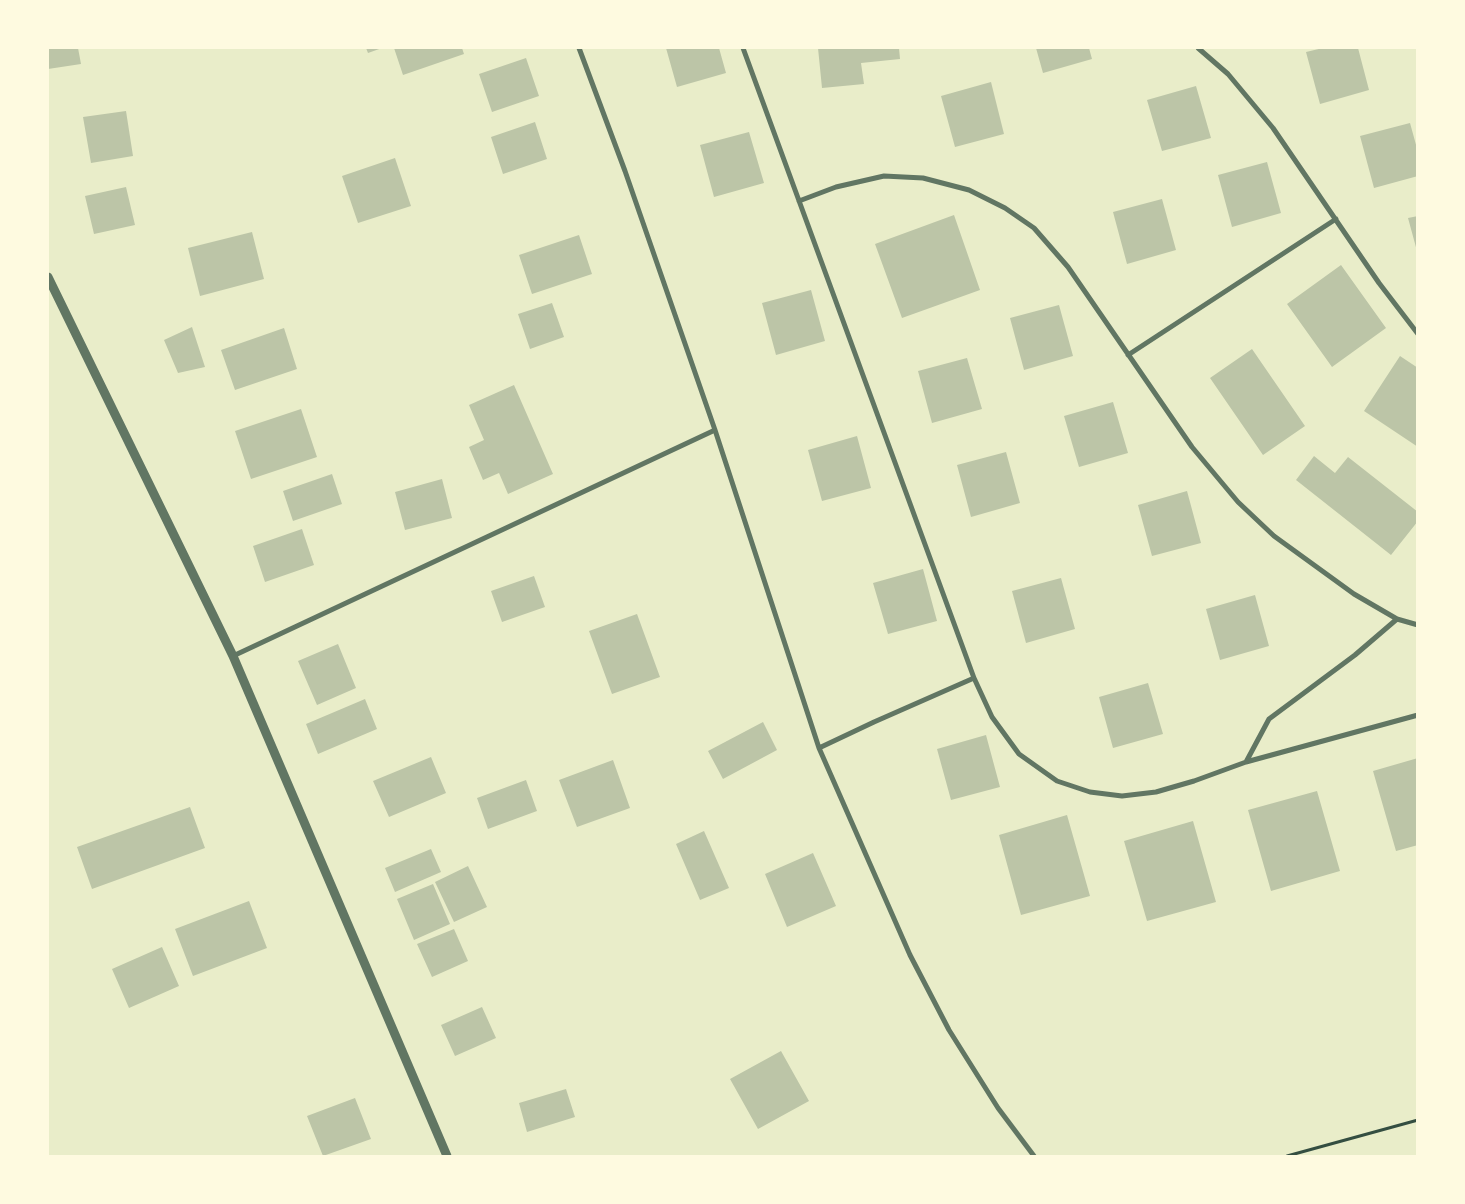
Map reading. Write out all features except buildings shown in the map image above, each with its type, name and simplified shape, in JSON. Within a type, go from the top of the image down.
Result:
[{"type":"street","points":[[579,48],[625,172],[715,430],[819,748],[910,955],[945,1022],[998,1108],[1034,1156]]},
{"type":"street","points":[[743,48],[974,678],[992,716],[1019,754],[1057,781],[1090,792],[1122,796],[1156,792],[1194,781],[1246,762],[1418,715]]},
{"type":"street","points":[[1198,48],[1228,74],[1273,128],[1378,283],[1418,334]]},
{"type":"street","points":[[799,201],[836,187],[884,176],[923,178],[969,190],[1005,208],[1034,228],[1068,267],[1192,447],[1238,502],[1274,536],[1354,594],[1397,619],[1418,625]]},
{"type":"street","points":[[1128,356],[1336,220]]},
{"type":"street","points":[[48,277],[233,656],[447,1156]]},
{"type":"street","points":[[233,656],[715,430]]},
{"type":"street","points":[[1246,762],[1269,719],[1355,655],[1397,619]]},
{"type":"street","points":[[819,748],[974,678]]},
{"type":"path","points":[[1287,1156],[1418,1120]]}]
